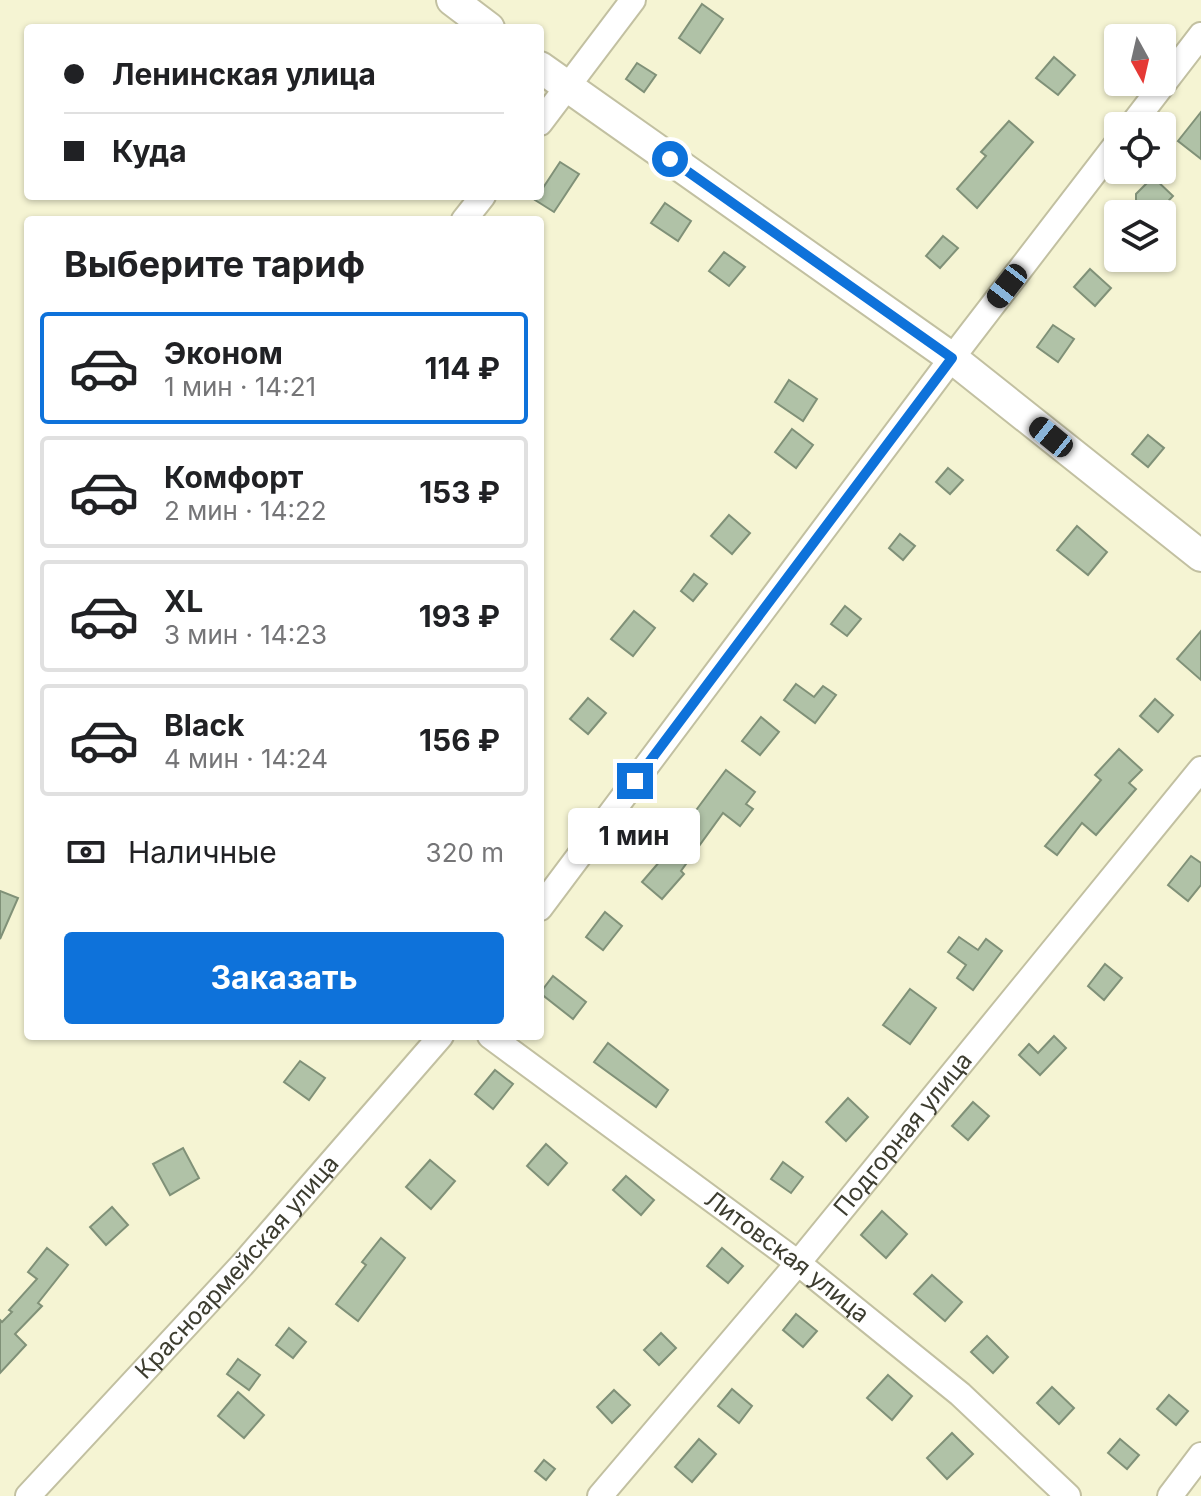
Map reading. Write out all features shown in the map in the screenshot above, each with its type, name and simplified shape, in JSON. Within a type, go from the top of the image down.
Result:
[{"type":"main road","points":[[452,0],[484,24]]},
{"type":"main road","points":[[544,70],[952,358],[1201,556]]},
{"type":"street","points":[[544,118],[633,0]]},
{"type":"street","points":[[1142,112],[1201,35]]},
{"type":"street","points":[[544,903],[1104,160]]},
{"type":"street","points":[[467,216],[480,200]]},
{"type":"street","name":"Подгорная улица","points":[[600,1496],[798,1263],[1201,769]]},
{"type":"street","name":"Красноармейская улица","points":[[28,1496],[242,1265],[438,1040]]},
{"type":"street","name":"Литовская улица","points":[[495,1040],[798,1263],[960,1394],[1068,1496]]},
{"type":"street","points":[[1170,1496],[1201,1455]]},
{"type":"building","points":[[702,4],[723,19],[700,53],[679,38]]},
{"type":"building","points":[[1054,57],[1075,75],[1058,95],[1036,78]]},
{"type":"building","points":[[637,63],[656,75],[644,92],[626,79]]},
{"type":"building","points":[[1201,112],[1201,159],[1178,141]]},
{"type":"building","points":[[1009,121],[1033,142],[977,208],[957,189],[986,156],[981,152]]},
{"type":"building","points":[[560,162],[579,174],[554,212],[535,200],[544,200],[544,186]]},
{"type":"building","points":[[1146,184],[1160,184],[1173,196],[1169,200],[1136,200],[1136,194]]},
{"type":"building","points":[[665,203],[691,221],[678,241],[651,223]]},
{"type":"building","points":[[943,236],[958,248],[940,268],[926,256]]},
{"type":"building","points":[[724,252],[745,267],[729,286],[709,271]]},
{"type":"building","points":[[1090,269],[1111,288],[1095,306],[1074,287]]},
{"type":"building","points":[[1053,325],[1074,339],[1058,362],[1037,347]]},
{"type":"building","points":[[789,380],[817,399],[803,421],[775,402]]},
{"type":"building","points":[[792,429],[813,445],[796,468],[775,452]]},
{"type":"building","points":[[1148,435],[1164,448],[1148,467],[1132,454]]},
{"type":"building","points":[[948,468],[963,480],[950,494],[936,482]]},
{"type":"building","points":[[729,515],[750,533],[732,554],[711,536]]},
{"type":"building","points":[[1077,526],[1107,552],[1088,575],[1057,550]]},
{"type":"building","points":[[900,534],[915,546],[903,560],[889,548]]},
{"type":"building","points":[[694,574],[707,584],[693,601],[681,591]]},
{"type":"building","points":[[845,606],[861,619],[847,636],[831,624]]},
{"type":"building","points":[[634,611],[655,628],[633,656],[611,639]]},
{"type":"building","points":[[1201,631],[1201,680],[1177,659]]},
{"type":"building","points":[[796,684],[814,697],[823,686],[836,695],[815,723],[784,700]]},
{"type":"building","points":[[588,698],[606,713],[588,734],[570,719]]},
{"type":"building","points":[[1155,699],[1173,715],[1158,732],[1140,716]]},
{"type":"building","points":[[761,717],[779,732],[760,755],[742,741]]},
{"type":"building","points":[[1119,749],[1142,770],[1129,783],[1136,789],[1096,835],[1082,823],[1057,855],[1045,846],[1101,780],[1095,775]]},
{"type":"building","points":[[726,770],[755,792],[746,804],[753,809],[740,826],[723,813],[681,871],[684,874],[662,899],[642,882],[680,838],[668,830],[682,811],[691,817]]},
{"type":"building","points":[[1191,856],[1201,863],[1201,885],[1188,901],[1168,885]]},
{"type":"building","points":[[0,891],[18,898],[0,939]]},
{"type":"building","points":[[605,912],[622,926],[603,950],[586,937]]},
{"type":"building","points":[[959,937],[978,950],[986,939],[1002,951],[973,990],[957,978],[966,965],[948,952]]},
{"type":"building","points":[[1105,964],[1122,978],[1104,1000],[1088,986]]},
{"type":"building","points":[[553,976],[586,1002],[573,1019],[544,996],[544,988]]},
{"type":"building","points":[[910,989],[936,1008],[910,1044],[883,1025]]},
{"type":"building","points":[[1054,1036],[1066,1048],[1040,1075],[1019,1055],[1029,1044],[1038,1053]]},
{"type":"building","points":[[608,1043],[668,1090],[656,1107],[594,1062]]},
{"type":"building","points":[[300,1061],[325,1078],[309,1100],[284,1082]]},
{"type":"building","points":[[495,1070],[513,1084],[493,1109],[475,1094]]},
{"type":"building","points":[[848,1098],[868,1117],[846,1141],[826,1122]]},
{"type":"building","points":[[973,1102],[989,1116],[968,1140],[952,1126]]},
{"type":"building","points":[[546,1144],[567,1163],[548,1185],[527,1166]]},
{"type":"building","points":[[183,1148],[199,1178],[170,1195],[153,1164]]},
{"type":"building","points":[[430,1160],[455,1181],[431,1209],[406,1187]]},
{"type":"building","points":[[783,1162],[803,1177],[791,1193],[771,1179]]},
{"type":"building","points":[[626,1176],[654,1200],[641,1215],[613,1190]]},
{"type":"building","points":[[112,1207],[128,1225],[106,1245],[90,1227]]},
{"type":"building","points":[[882,1211],[907,1234],[886,1258],[861,1235]]},
{"type":"building","points":[[381,1238],[405,1258],[358,1321],[336,1304],[366,1265],[362,1262]]},
{"type":"building","points":[[47,1248],[68,1265],[38,1303],[42,1306],[15,1334],[26,1345],[0,1373],[0,1320],[2,1322],[12,1312],[9,1310],[37,1279],[28,1272]]},
{"type":"building","points":[[722,1248],[743,1266],[728,1283],[707,1266]]},
{"type":"building","points":[[932,1275],[962,1302],[945,1321],[914,1294]]},
{"type":"building","points":[[796,1314],[817,1331],[803,1347],[783,1330]]},
{"type":"building","points":[[289,1328],[306,1342],[293,1358],[276,1345]]},
{"type":"building","points":[[661,1333],[676,1348],[659,1365],[644,1350]]},
{"type":"building","points":[[987,1336],[1008,1357],[993,1373],[971,1352]]},
{"type":"building","points":[[238,1359],[260,1375],[249,1390],[227,1374]]},
{"type":"building","points":[[888,1375],[912,1396],[892,1420],[867,1398]]},
{"type":"building","points":[[1052,1387],[1074,1408],[1059,1424],[1037,1403]]},
{"type":"building","points":[[732,1389],[752,1406],[739,1423],[718,1406]]},
{"type":"building","points":[[614,1390],[630,1405],[612,1423],[597,1407]]},
{"type":"building","points":[[238,1392],[264,1415],[244,1438],[218,1416]]},
{"type":"building","points":[[1169,1395],[1188,1411],[1176,1425],[1157,1409]]},
{"type":"building","points":[[952,1433],[973,1454],[947,1479],[927,1458]]},
{"type":"building","points":[[699,1439],[716,1454],[692,1482],[675,1467]]},
{"type":"building","points":[[1120,1439],[1139,1455],[1127,1469],[1108,1453]]},
{"type":"building","points":[[544,1460],[555,1469],[546,1480],[535,1471]]},
{"type":"route","points":[[635,781],[952,358],[670,159]]}]
